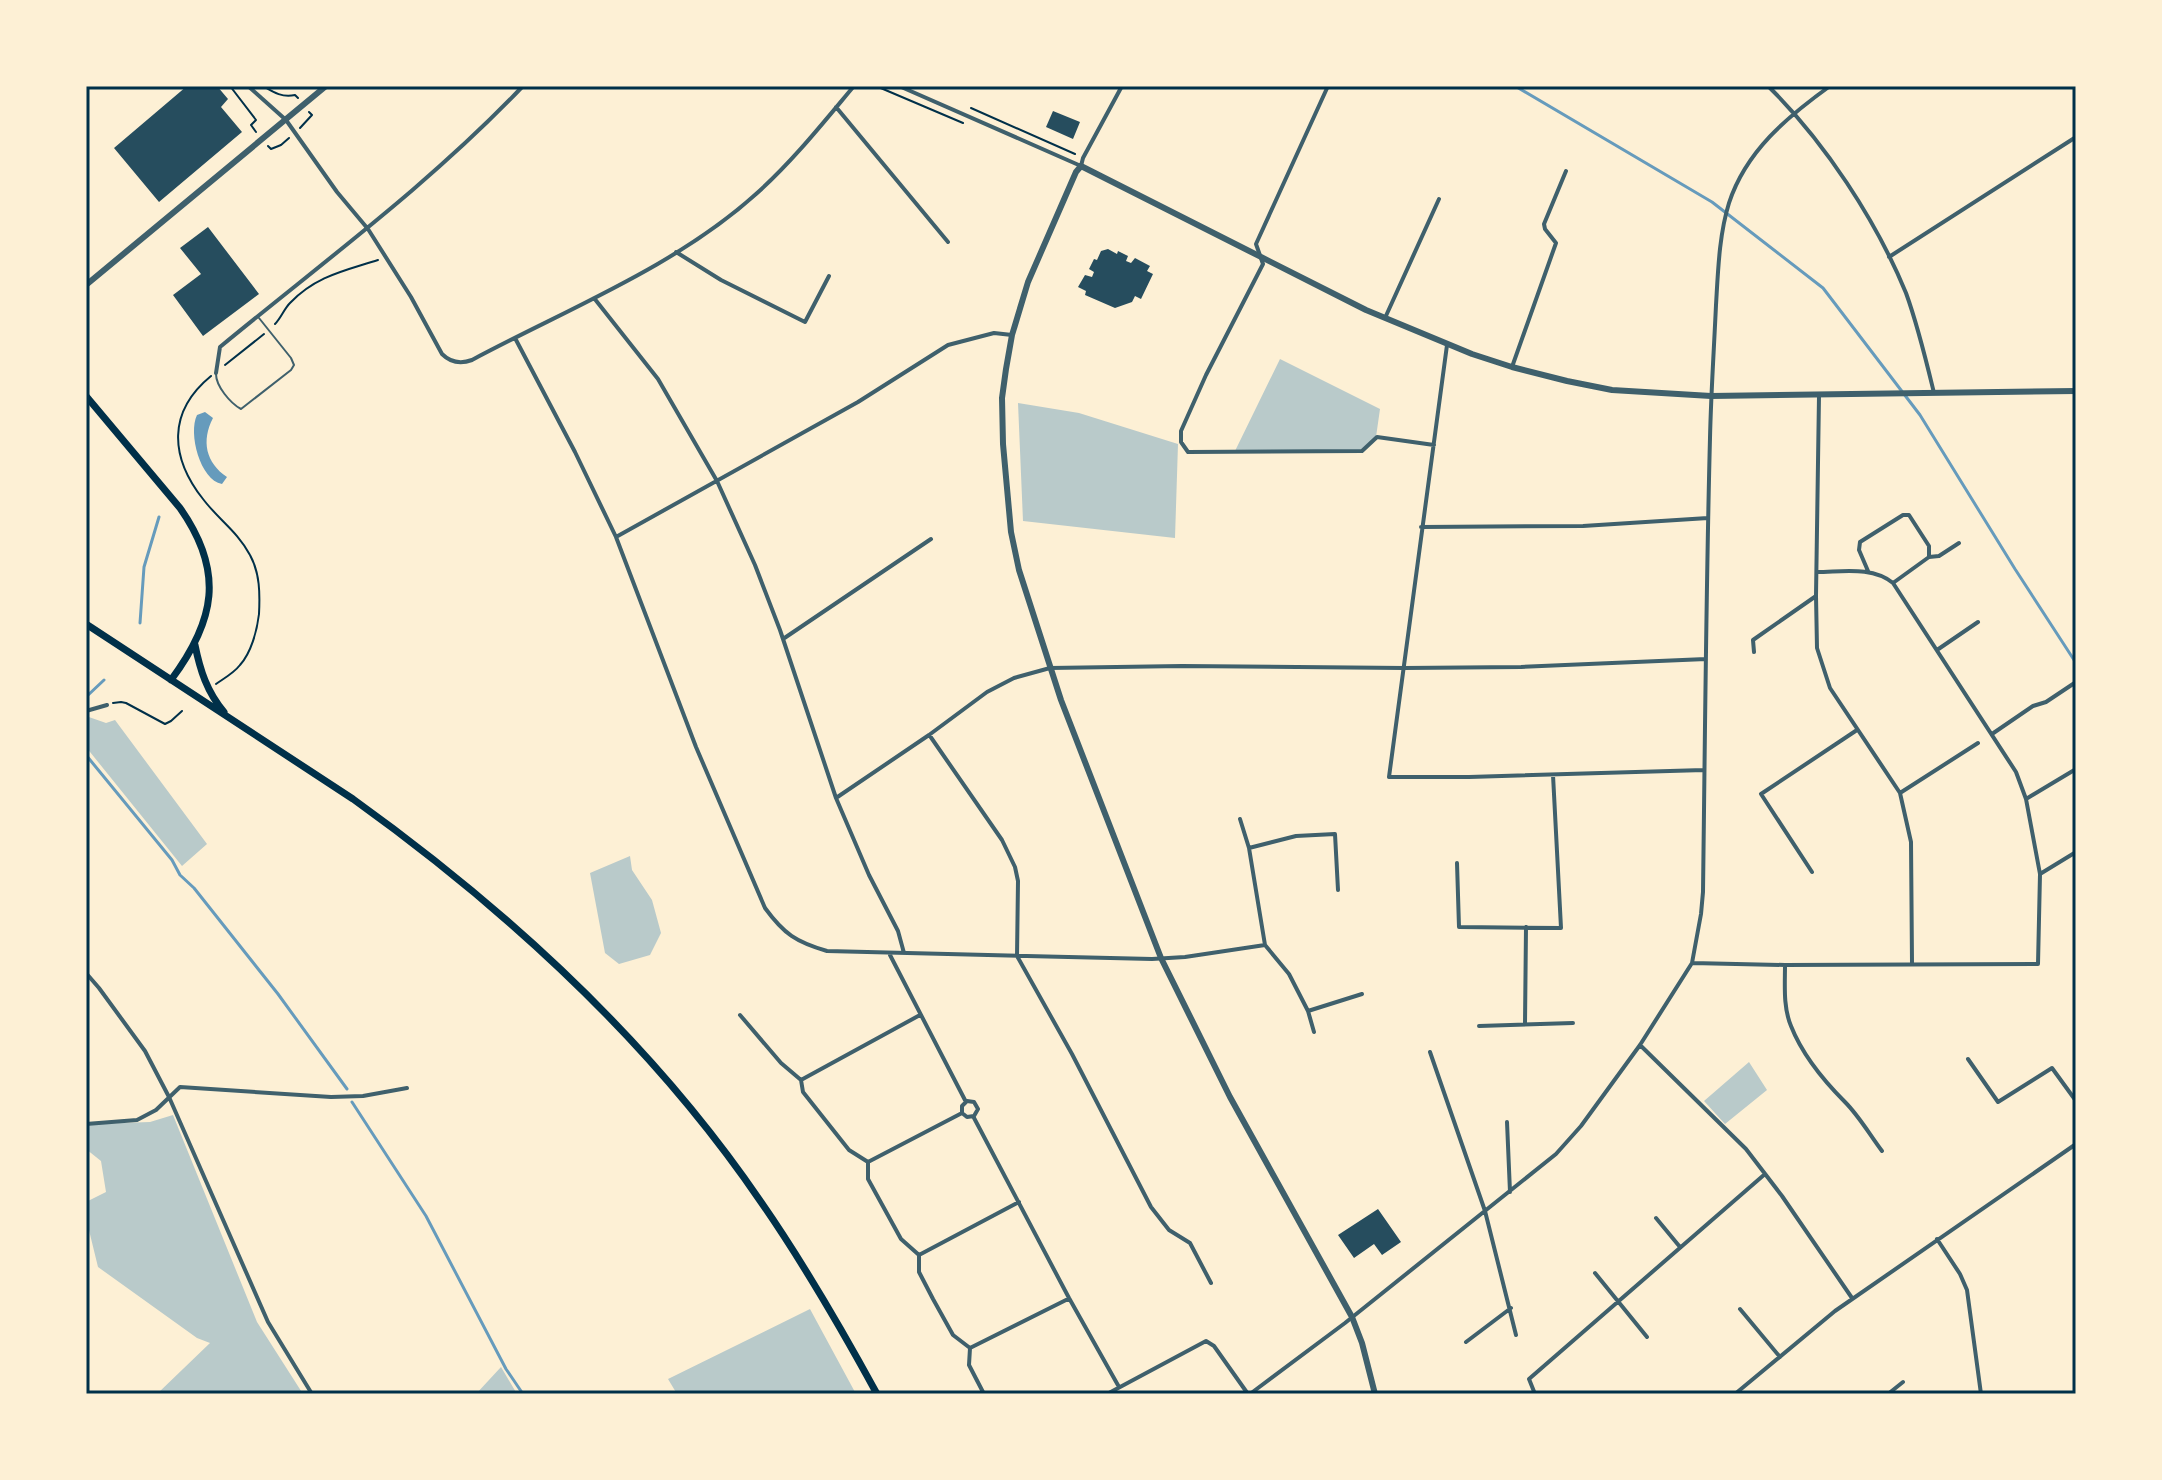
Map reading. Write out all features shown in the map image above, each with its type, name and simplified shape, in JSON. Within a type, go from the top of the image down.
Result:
[{"type":"main road","points":[[86,396],[180,508],[198,538],[205,560],[209,594],[205,617],[188,659],[171,680]]},
{"type":"main road","points":[[86,624],[353,799],[440,863],[513,924],[594,1001],[707,1129],[760,1200],[811,1277],[877,1394]]},
{"type":"main road","points":[[195,645],[206,685],[231,720]]},
{"type":"street","points":[[248,86],[286,120],[337,192],[368,229],[442,354],[458,363],[480,356],[594,298],[701,236],[756,195],[854,86]]},
{"type":"street","points":[[86,285],[326,86]]},
{"type":"street","points":[[216,373],[220,347],[368,229],[484,128],[523,86]]},
{"type":"street","points":[[899,86],[1081,166],[1366,310],[1447,345],[1512,367],[1612,390],[1711,396],[2076,391]]},
{"type":"street","points":[[1122,86],[1083,158],[1033,268],[1012,335],[1002,398],[1011,532],[1019,570],[1050,668],[1161,958],[1230,1097],[1352,1317],[1375,1394]]},
{"type":"street","points":[[1328,86],[1256,244],[1263,264],[1206,375],[1181,431],[1181,442],[1188,452],[1362,451],[1377,437],[1434,445]]},
{"type":"street","points":[[1768,86],[1794,112],[1854,193],[1889,257],[1906,294],[1934,393]]},
{"type":"street","points":[[1107,1394],[1206,1341],[1214,1346],[1249,1394],[1352,1317],[1556,1154],[1581,1126],[1640,1045],[1692,963],[1703,892],[1711,396],[1724,222],[1730,201],[1756,153],[1794,112],[1830,86]]},
{"type":"street","points":[[836,107],[948,242]]},
{"type":"street","points":[[1889,257],[2076,137]]},
{"type":"street","points":[[1512,367],[1556,243],[1544,224],[1566,171]]},
{"type":"street","points":[[1385,318],[1439,199]]},
{"type":"street","points":[[676,252],[721,280],[805,322],[829,276]]},
{"type":"street","points":[[594,298],[658,379],[717,481],[755,565],[783,639],[836,798],[869,875],[898,931],[905,954]]},
{"type":"street","points":[[616,537],[858,402],[948,345],[994,333],[1012,335]]},
{"type":"street","points":[[515,338],[616,537],[696,747],[765,908],[793,939],[827,951],[1161,958],[1265,945]]},
{"type":"street","points":[[1447,345],[1389,777],[1704,770]]},
{"type":"street","points":[[1819,396],[1817,648],[1830,688],[1900,793],[1911,842],[1912,963]]},
{"type":"street","points":[[1868,572],[1859,550],[1860,542],[1903,515],[1909,515],[1929,546],[1929,557]]},
{"type":"street","points":[[1421,527],[1572,527],[1708,518]]},
{"type":"street","points":[[783,639],[931,539]]},
{"type":"street","points":[[1893,583],[1929,557],[1939,556],[1959,543]]},
{"type":"street","points":[[1692,963],[2038,964],[2040,874],[2026,799],[2016,772],[1893,583],[1885,576],[1868,572],[1817,572]]},
{"type":"street","points":[[1754,652],[1753,640],[1816,596]]},
{"type":"street","points":[[1937,650],[1978,622]]},
{"type":"street","points":[[836,798],[987,692],[1014,678],[1050,668],[1521,667],[1706,659]]},
{"type":"street","points":[[1992,734],[2076,682]]},
{"type":"street","points":[[86,711],[107,705]]},
{"type":"street","points":[[1812,872],[1761,794],[1857,730]]},
{"type":"street","points":[[929,735],[1010,855],[1018,881],[1017,956],[1151,1207],[1169,1230],[1190,1243],[1211,1283]]},
{"type":"street","points":[[1900,793],[1978,743]]},
{"type":"street","points":[[2026,799],[2076,769]]},
{"type":"street","points":[[1457,863],[1459,927],[1561,928],[1553,775]]},
{"type":"street","points":[[1240,819],[1249,848],[1265,945],[1289,974],[1308,1011],[1314,1032]]},
{"type":"street","points":[[1249,848],[1296,836],[1335,834],[1338,890]]},
{"type":"street","points":[[2040,874],[2076,852]]},
{"type":"street","points":[[1525,1024],[1526,927]]},
{"type":"street","points":[[889,954],[966,1102]]},
{"type":"street","points":[[1785,965],[1784,994],[1790,1024],[1802,1048],[1882,1151]]},
{"type":"street","points":[[86,973],[145,1051],[169,1097],[268,1322],[312,1394]]},
{"type":"street","points":[[1308,1011],[1362,994]]},
{"type":"street","points":[[740,1015],[781,1063],[801,1080],[803,1092],[849,1150],[868,1162]]},
{"type":"street","points":[[801,1080],[920,1015]]},
{"type":"street","points":[[1479,1026],[1573,1023]]},
{"type":"street","points":[[1640,1045],[1746,1149],[1852,1298]]},
{"type":"street","points":[[1430,1052],[1485,1211],[1516,1335]]},
{"type":"street","points":[[1968,1059],[1998,1102],[2052,1068],[2076,1101]]},
{"type":"street","points":[[86,1124],[137,1120],[156,1110],[180,1087],[331,1097],[363,1096],[407,1088]]},
{"type":"street","points":[[966,1102],[977,1106],[973,1116],[967,1117],[962,1113],[966,1102]]},
{"type":"street","points":[[868,1162],[962,1113]]},
{"type":"street","points":[[973,1116],[1119,1387]]},
{"type":"street","points":[[1507,1122],[1510,1192]]},
{"type":"street","points":[[1735,1394],[1852,1298],[2076,1144]]},
{"type":"street","points":[[868,1162],[868,1179],[901,1239],[919,1255],[919,1272],[953,1335],[970,1348]]},
{"type":"street","points":[[1535,1394],[1529,1379],[1765,1174]]},
{"type":"street","points":[[919,1255],[1019,1202]]},
{"type":"street","points":[[1656,1218],[1680,1247]]},
{"type":"street","points":[[1937,1239],[1967,1290],[1981,1394]]},
{"type":"street","points":[[1595,1273],[1647,1337]]},
{"type":"street","points":[[970,1348],[1069,1298]]},
{"type":"street","points":[[1466,1342],[1511,1308]]},
{"type":"street","points":[[1740,1309],[1780,1357]]},
{"type":"street","points":[[970,1348],[969,1365],[984,1394]]},
{"type":"street","points":[[1888,1394],[1903,1382]]},
{"type":"lane","points":[[216,373],[216,382],[241,409],[291,370],[294,365],[258,316]]},
{"type":"path","points":[[230,86],[256,120],[251,125]]},
{"type":"path","points":[[263,86],[287,97],[295,95]]},
{"type":"path","points":[[966,106],[1083,158]]},
{"type":"path","points":[[271,149],[281,145],[312,115]]},
{"type":"path","points":[[216,684],[240,666],[253,639],[258,621],[258,577],[241,539],[205,502],[191,482],[177,444],[178,428],[191,396],[202,384],[268,330],[280,319],[288,305],[313,283],[328,275],[386,257]]},
{"type":"path","points":[[107,705],[126,703],[165,724],[182,711]]},
{"type":"shaded area","points":[[1280,359],[1380,409],[1376,437],[1362,450],[1235,451]]},
{"type":"shaded area","points":[[1018,403],[1079,413],[1178,444],[1175,538],[1023,521]]},
{"type":"shaded area","points":[[86,716],[106,723],[115,720],[207,844],[182,866],[86,747]]},
{"type":"shaded area","points":[[630,856],[632,870],[652,900],[661,933],[650,955],[619,964],[605,953],[590,873]]},
{"type":"shaded area","points":[[1749,1062],[1767,1090],[1725,1124],[1704,1101]]},
{"type":"shaded area","points":[[173,1115],[257,1322],[303,1394],[157,1394],[210,1343],[197,1338],[98,1267],[86,1218],[86,1202],[106,1192],[101,1161],[86,1149],[86,1128],[91,1124],[150,1122]]},
{"type":"shaded area","points":[[810,1309],[856,1394],[677,1394],[668,1379]]},
{"type":"shaded area","points":[[501,1367],[517,1394],[476,1394]]},
{"type":"water","points":[[205,412],[213,418],[207,435],[210,458],[227,477],[222,484],[208,474],[195,444],[197,415]]},
{"type":"building","points":[[187,86],[217,86],[228,99],[221,107],[242,132],[159,202],[114,148]]},
{"type":"building","points":[[1053,111],[1080,122],[1073,139],[1046,127]]},
{"type":"building","points":[[208,227],[259,294],[203,336],[173,295],[201,274],[180,248]]},
{"type":"building","points":[[1108,249],[1128,256],[1126,261],[1131,263],[1135,258],[1150,266],[1147,271],[1153,274],[1141,299],[1135,296],[1132,302],[1115,308],[1085,295],[1086,291],[1078,287],[1085,275],[1092,277],[1094,272],[1089,269],[1094,259],[1097,260],[1101,251]]},
{"type":"building","points":[[1378,1209],[1401,1242],[1382,1255],[1374,1244],[1354,1258],[1338,1235]]},
{"type":"waterway","points":[[1515,86],[1712,202],[1823,288],[1920,415],[2076,663]]},
{"type":"waterway","points":[[140,623],[144,567],[159,517]]},
{"type":"waterway","points":[[86,697],[104,680]]},
{"type":"waterway","points":[[86,755],[278,994],[347,1089]]},
{"type":"waterway","points":[[352,1102],[426,1216],[506,1369],[523,1394]]}]
